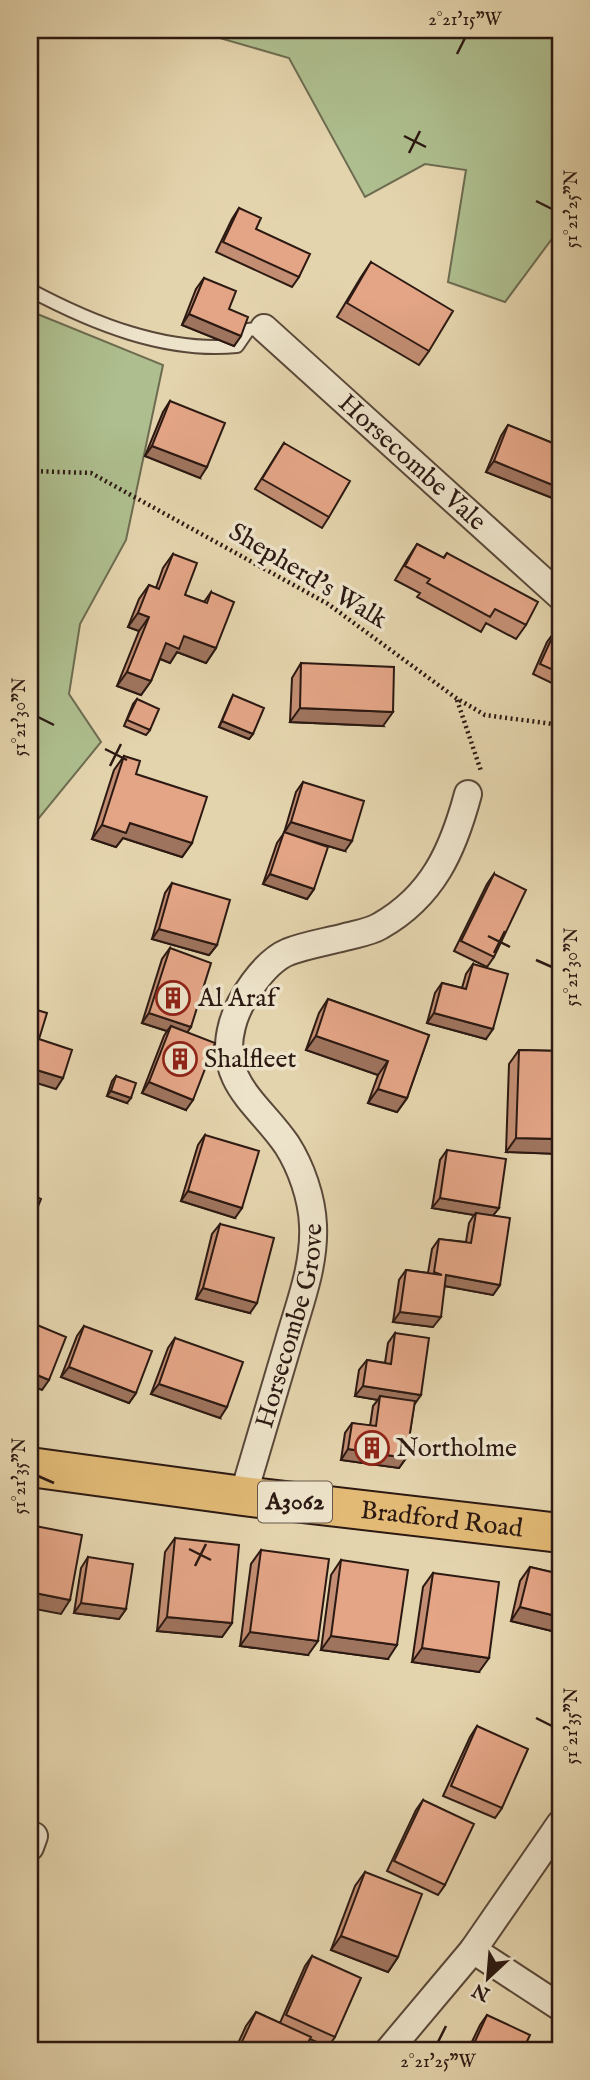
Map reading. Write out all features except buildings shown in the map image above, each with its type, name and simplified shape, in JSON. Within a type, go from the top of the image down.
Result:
[{"type":"main road","name":"Bradford Road","points":[[30,1467],[243,1496],[560,1533]]},
{"type":"street","name":"Horsecombe Vale","points":[[264,328],[560,596]]},
{"type":"street","name":"Horsecombe Grove","points":[[243,1496],[310,1268],[313,1224],[300,1169],[286,1145],[234,1078],[229,1050],[232,1025],[261,971],[286,953],[379,928],[410,906],[438,874],[458,831],[468,794]]},
{"type":"street","points":[[389,2050],[473,1950],[560,1824]]},
{"type":"street","points":[[473,1950],[560,2007]]},
{"type":"lane","points":[[30,290],[106,327],[210,349],[237,346],[248,330],[264,328]]},
{"type":"path","name":"Shepherd's Walk","points":[[30,471],[91,473],[328,604],[456,698],[485,715],[560,726]]},
{"type":"path","points":[[456,698],[483,776],[468,794]]},
{"type":"green space","points":[[192,30],[560,30],[560,228],[505,302],[448,282],[466,170],[425,164],[365,197],[289,58]]},
{"type":"green space","points":[[30,311],[163,365],[126,540],[80,624],[69,694],[101,742],[30,829]]},
{"type":"place","name":"Al Araf","points":[[173,998]]},
{"type":"place","name":"Shalfleet","points":[[180,1059]]},
{"type":"place","name":"Northolme","points":[[372,1448]]}]
